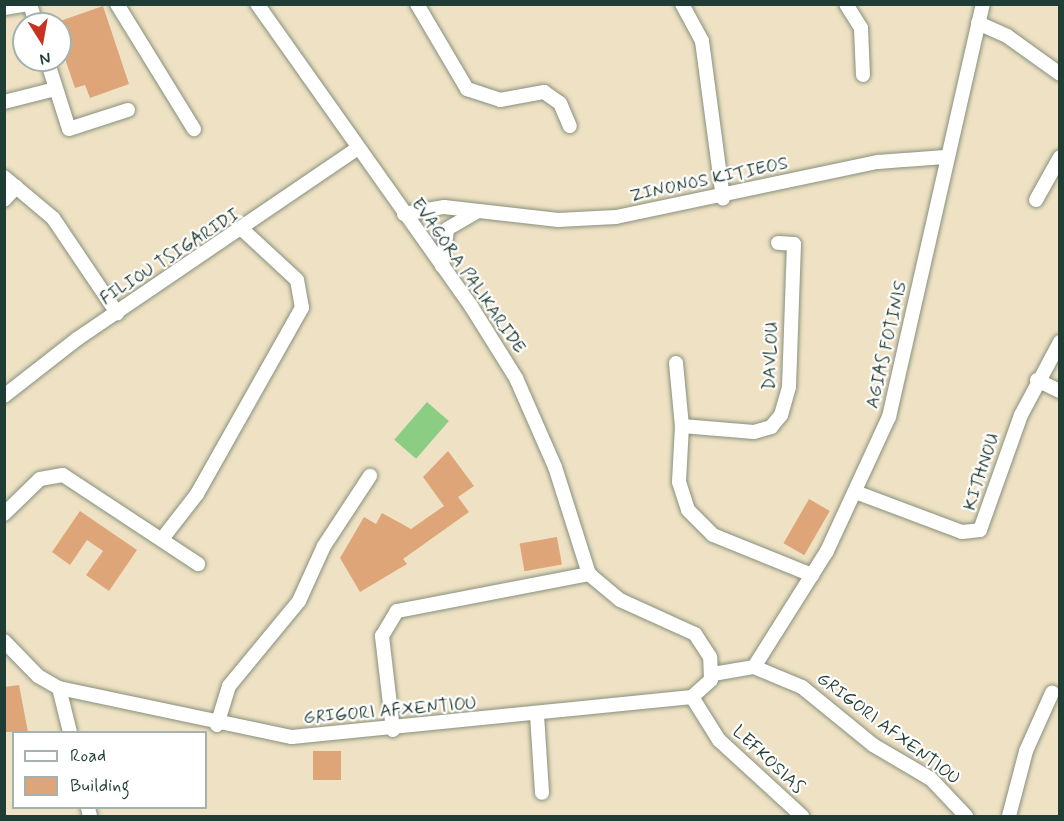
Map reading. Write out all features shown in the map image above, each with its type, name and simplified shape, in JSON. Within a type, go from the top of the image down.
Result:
[{"type":"street","points":[[4,8],[30,4]]},
{"type":"street","points":[[117,4],[194,129]]},
{"type":"street","name":"EVAGORA PALIKARIDE","points":[[257,4],[357,149],[442,266],[530,405],[589,574]]},
{"type":"street","points":[[417,4],[467,89],[500,100],[544,92],[560,103],[570,126]]},
{"type":"street","points":[[682,4],[702,41],[723,199]]},
{"type":"street","points":[[846,4],[861,28],[863,75]]},
{"type":"street","name":"AGIAS FOTINIS","points":[[754,666],[812,575],[858,493],[900,381],[945,158],[983,4]]},
{"type":"street","points":[[978,23],[1012,39],[1059,74]]},
{"type":"street","points":[[50,72],[69,129],[128,110]]},
{"type":"street","points":[[4,102],[55,89]]},
{"type":"street","name":"FILIOU TSIGARIDI","points":[[4,396],[117,313],[244,231],[357,149]]},
{"type":"street","points":[[1036,200],[1059,157]]},
{"type":"street","name":"ZINONOS KITIEOS","points":[[404,214],[444,207],[477,212],[584,220],[723,199],[875,162],[945,158]]},
{"type":"street","points":[[4,177],[53,218],[117,313]]},
{"type":"street","points":[[4,200],[16,187]]},
{"type":"street","points":[[442,266],[447,230],[477,212]]},
{"type":"street","points":[[162,539],[197,494],[302,308],[297,280],[244,231]]},
{"type":"street","name":"DAVLOU","points":[[682,426],[754,432],[771,427],[781,416],[789,387],[794,244],[778,243]]},
{"type":"street","name":"KITHNOU","points":[[858,493],[962,532],[980,530],[1037,380],[1059,342]]},
{"type":"street","points":[[676,363],[682,426],[680,492],[695,520],[713,535],[812,575]]},
{"type":"street","points":[[1037,380],[1059,391]]},
{"type":"street","points":[[4,514],[34,483],[57,474],[74,480],[198,564]]},
{"type":"street","points":[[218,725],[229,686],[299,601],[324,546],[370,476]]},
{"type":"street","points":[[393,730],[382,636],[397,611],[589,574],[626,604],[695,634],[707,649],[713,674],[708,686],[692,697]]},
{"type":"street","points":[[4,641],[38,676],[59,688],[70,731]]},
{"type":"street","points":[[713,674],[754,666]]},
{"type":"street","name":"GRIGORI AFXENTIOU","points":[[754,666],[819,699],[873,745],[931,779],[966,816]]},
{"type":"street","name":"GRIGORI AFXENTIOU","points":[[59,688],[218,725],[292,737],[393,730],[692,697]]},
{"type":"street","points":[[1009,816],[1026,751],[1052,693]]},
{"type":"street","name":"LEFKOSIAS","points":[[692,697],[719,740],[802,816]]},
{"type":"street","points":[[537,715],[542,793]]},
{"type":"green space","points":[[427,402],[449,421],[416,459],[394,440]]},
{"type":"building","points":[[103,6],[129,84],[90,98],[85,85],[75,88],[70,72],[72,72],[72,17]]},
{"type":"building","points":[[448,451],[474,486],[458,497],[469,512],[403,559],[407,564],[360,592],[340,558],[364,517],[376,524],[382,513],[411,529],[444,506],[423,477]]},
{"type":"building","points":[[809,499],[830,511],[804,555],[784,543]]},
{"type":"building","points":[[80,511],[137,550],[109,591],[86,575],[103,551],[87,540],[70,565],[52,552]]},
{"type":"building","points":[[557,537],[562,565],[524,571],[520,544]]},
{"type":"building","points":[[19,685],[28,731],[4,732],[4,687]]},
{"type":"building","points":[[313,751],[341,751],[341,780],[313,780]]}]
